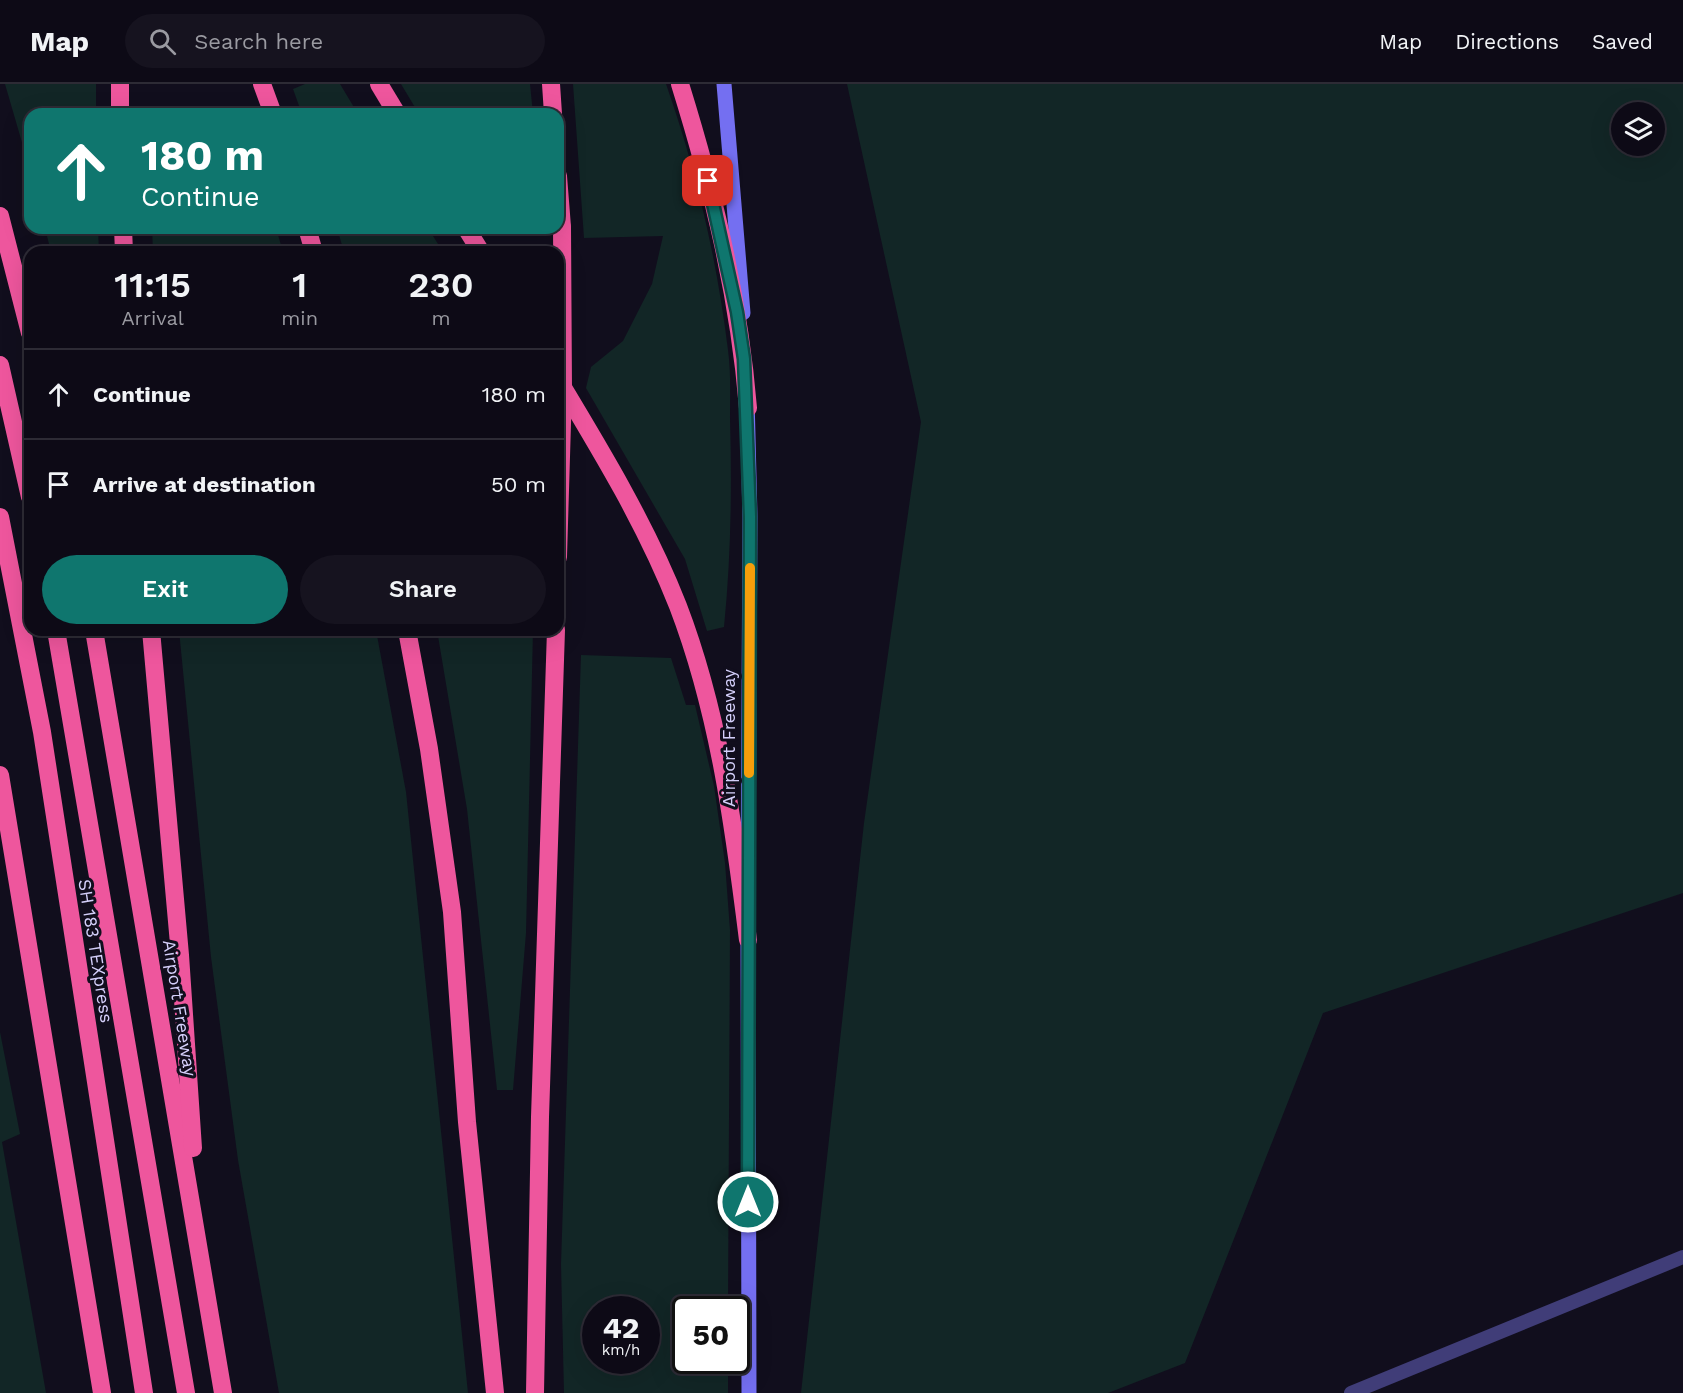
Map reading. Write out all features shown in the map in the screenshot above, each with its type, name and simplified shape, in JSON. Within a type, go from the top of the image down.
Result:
[{"type":"highway","points":[[120,84],[120,108]]},
{"type":"highway","points":[[262,84],[272,108]]},
{"type":"highway","points":[[379,84],[393,108]]},
{"type":"highway","points":[[551,84],[553,108]]},
{"type":"highway","points":[[680,84],[718,218],[737,312],[748,408]]},
{"type":"highway","points":[[0,216],[24,310]]},
{"type":"highway","points":[[0,365],[24,471]]},
{"type":"highway","points":[[564,389],[620,484],[652,546],[678,608],[704,688],[724,770],[747,940]]},
{"type":"highway","name":"SH 183 TEXpress","points":[[0,517],[42,732],[144,1393]]},
{"type":"highway","name":"SH 183 TEXpress","points":[[57,636],[186,1393]]},
{"type":"highway","name":"Airport Freeway","points":[[95,636],[223,1393]]},
{"type":"highway","points":[[152,636],[180,955],[200,1256]]},
{"type":"highway","points":[[408,636],[429,749],[452,912],[467,1122],[495,1393]]},
{"type":"highway","points":[[535,1393],[540,1117],[556,636]]},
{"type":"highway","points":[[0,775],[102,1393]]},
{"type":"main road","name":"Airport Freeway","points":[[724,84],[741,266],[748,408],[750,517],[747,940],[749,1393]]},
{"type":"lane","points":[[1351,1393],[1683,1257]]},
{"type":"green space","points":[[5,84],[96,84],[96,108],[24,108],[24,149]]},
{"type":"green space","points":[[305,84],[340,84],[354,108],[300,108],[293,89]]},
{"type":"green space","points":[[401,84],[530,84],[532,108],[415,108]]},
{"type":"green space","points":[[573,84],[666,84],[687,149],[718,282],[729,358],[731,470],[724,627],[707,631],[685,559],[586,388],[591,367],[623,341],[652,284],[663,236],[584,238]]},
{"type":"green space","points":[[847,84],[1683,84],[1683,893],[1323,1013],[1185,1363],[1108,1393],[801,1393],[864,823],[921,422]]},
{"type":"green space","points":[[46,234],[98,234],[99,246],[50,246]]},
{"type":"green space","points":[[152,234],[278,234],[281,246],[153,246]]},
{"type":"green space","points":[[339,234],[432,234],[439,246],[342,246]]},
{"type":"green space","points":[[180,636],[377,636],[406,792],[468,1393],[279,1393],[238,1160],[211,957]]},
{"type":"green space","points":[[438,636],[533,636],[526,933],[513,1090],[497,1090],[467,809]]},
{"type":"green space","points":[[581,655],[671,658],[686,705],[695,705],[714,786],[725,863],[730,930],[728,1296],[672,1296],[672,1374],[728,1374],[728,1393],[564,1393],[561,1264]]},
{"type":"green space","points":[[0,1032],[20,1134],[2,1142],[46,1393],[0,1393]]},
{"type":"slow traffic","points":[[749,773],[750,568]]},
{"type":"route","points":[[708,181],[737,312],[748,408],[750,517],[748,1202]]}]
